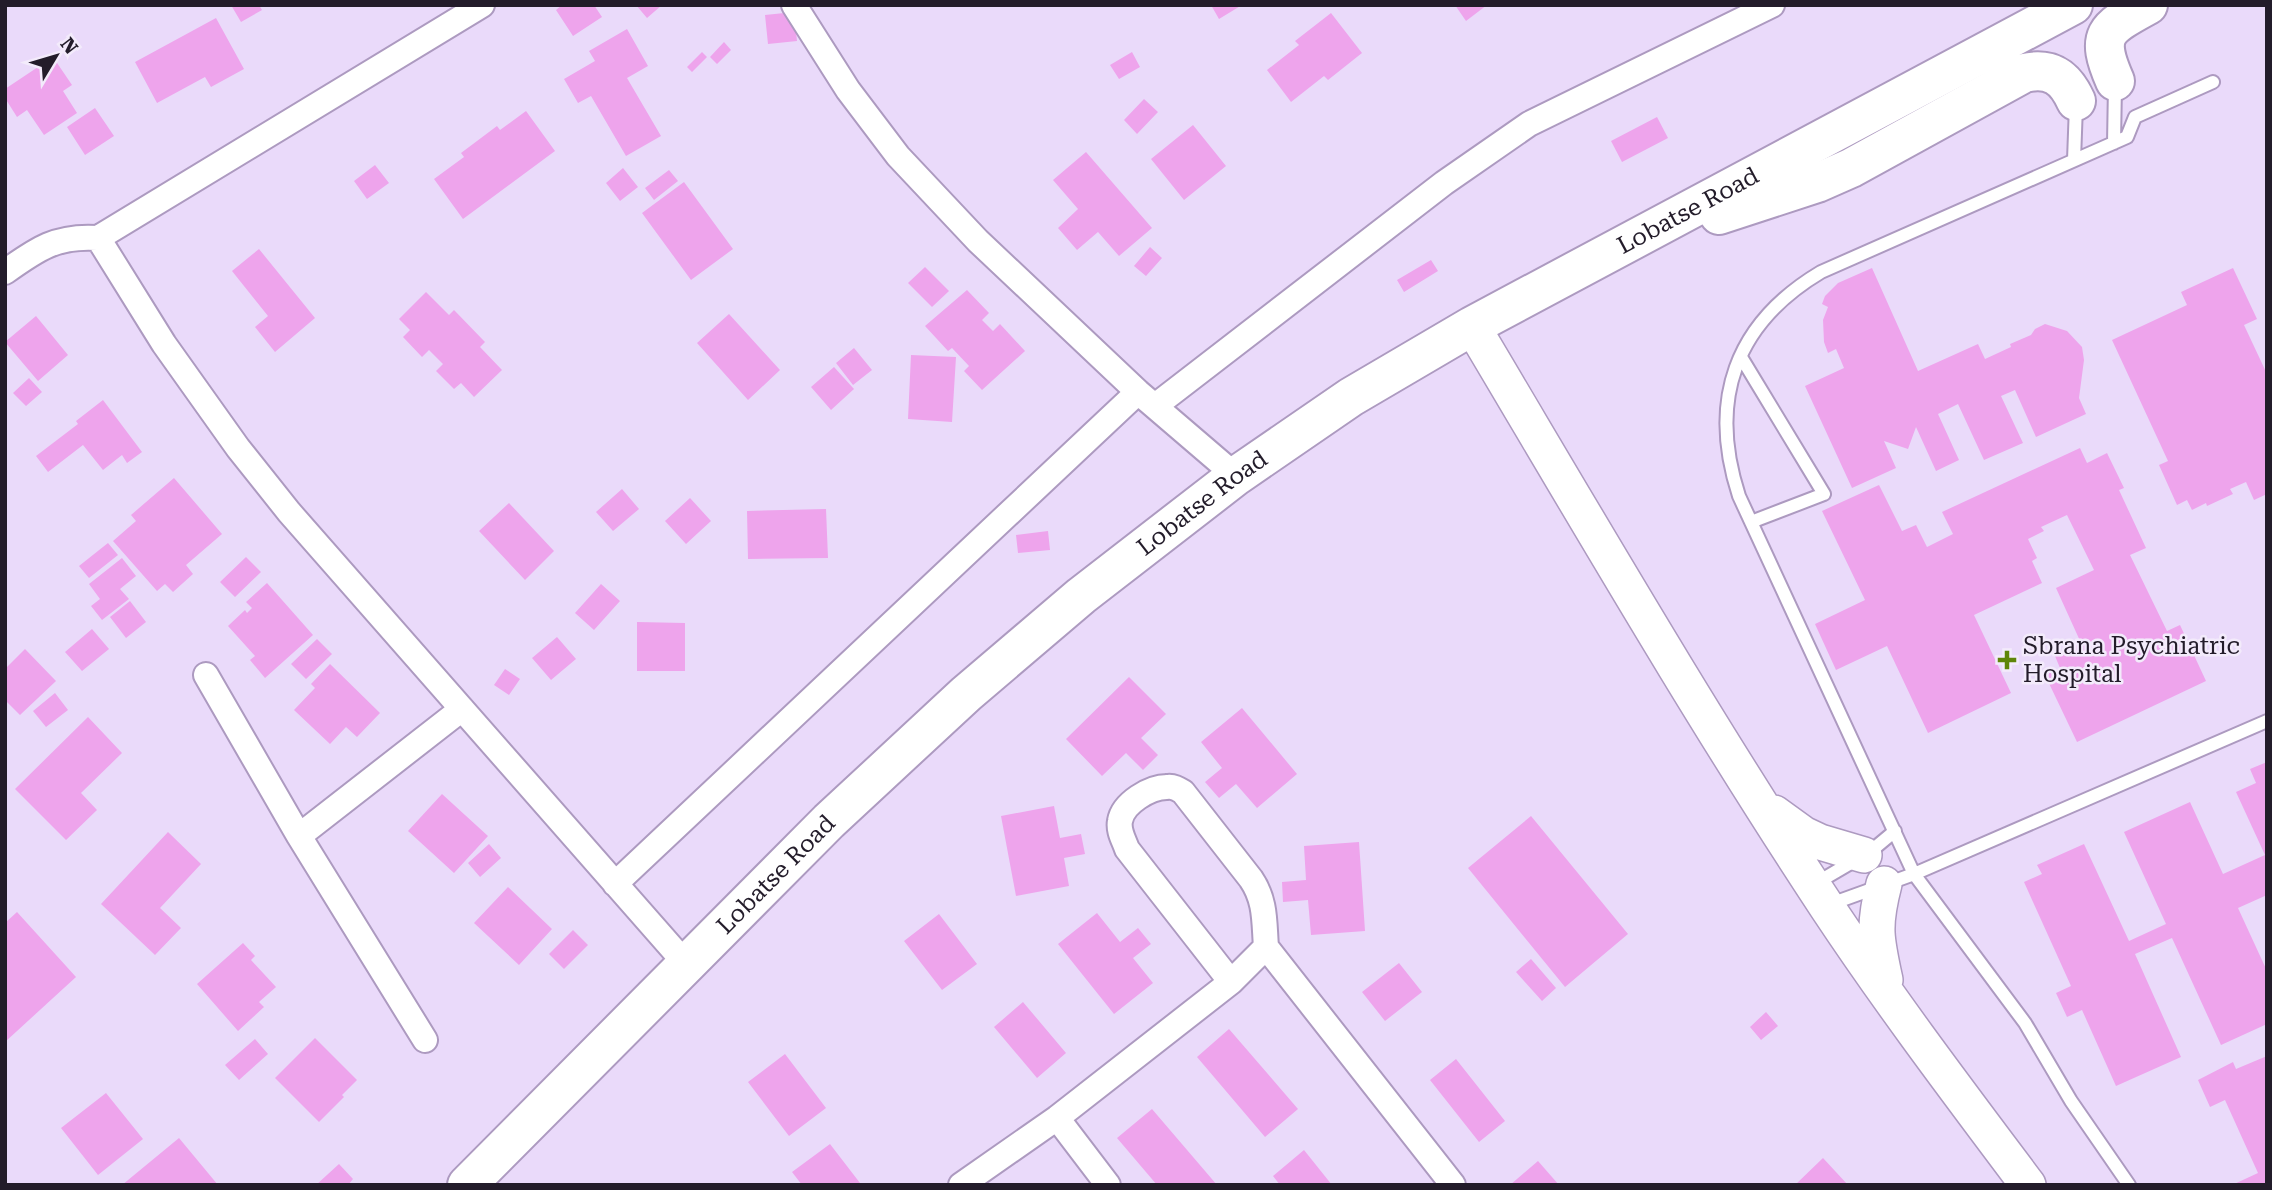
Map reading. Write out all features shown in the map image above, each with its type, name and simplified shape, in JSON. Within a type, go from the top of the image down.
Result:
[{"type":"highway","name":"Lobatse Road","points":[[467,1185],[829,821],[966,694],[1081,596],[1236,476],[1351,397],[1472,326],[2073,5]]},
{"type":"highway","points":[[2115,82],[2105,57],[2106,37],[2117,22],[2148,5]]},
{"type":"highway","points":[[1614,250],[1817,183],[2024,73],[2033,71],[2053,74],[2069,86],[2076,101]]},
{"type":"street","points":[[5,272],[51,243],[77,237],[98,238],[482,5]]},
{"type":"street","points":[[794,5],[848,90],[898,156],[978,241],[1147,399],[1236,476]]},
{"type":"street","points":[[615,884],[1147,399],[1529,124],[1772,5]]},
{"type":"street","points":[[98,238],[164,345],[237,448],[340,572],[687,964]]},
{"type":"street","points":[[1472,326],[1668,655],[1820,895],[1888,996],[2028,1185]]},
{"type":"street","points":[[206,675],[299,836],[425,1040]]},
{"type":"street","points":[[299,836],[462,709]]},
{"type":"street","points":[[1231,982],[1127,849],[1120,832],[1120,819],[1131,804],[1152,789],[1171,786],[1190,799],[1260,892],[1266,947],[1453,1185]]},
{"type":"street","points":[[1760,802],[1803,834],[1864,855]]},
{"type":"street","points":[[1888,996],[1875,927],[1877,911],[1899,879]]},
{"type":"street","points":[[961,1185],[1057,1118],[1231,982],[1266,947]]},
{"type":"street","points":[[1057,1118],[1108,1185]]},
{"type":"lane","points":[[2114,143],[2115,82]]},
{"type":"lane","points":[[2129,1185],[2071,1101],[2025,1023],[1899,879],[1895,831],[1739,496],[1726,446],[1726,420],[1729,394],[1741,357],[1760,322],[1798,286],[1821,272],[2127,137],[2135,117],[2213,82]]},
{"type":"lane","points":[[2074,160],[2076,101]]},
{"type":"lane","points":[[1741,357],[1824,494],[1751,522]]},
{"type":"lane","points":[[1820,895],[1899,879],[2267,720]]},
{"type":"lane","points":[[1820,895],[1895,831]]},
{"type":"building","points":[[231,5],[259,5],[262,10],[241,22]]},
{"type":"building","points":[[562,5],[594,5],[602,17],[573,36],[556,10]]},
{"type":"building","points":[[636,5],[662,5],[647,18]]},
{"type":"building","points":[[1211,5],[1242,5],[1219,19]]},
{"type":"building","points":[[1455,5],[1487,5],[1466,21]]},
{"type":"building","points":[[794,12],[797,41],[768,44],[765,15]]},
{"type":"building","points":[[1331,13],[1362,53],[1328,80],[1324,76],[1291,102],[1267,70],[1299,45],[1295,41]]},
{"type":"building","points":[[216,18],[244,69],[211,87],[205,77],[157,103],[135,62]]},
{"type":"building","points":[[627,29],[648,66],[627,78],[661,136],[626,156],[591,96],[578,103],[564,79],[595,61],[589,51]]},
{"type":"building","points":[[724,42],[731,50],[717,64],[710,57]]},
{"type":"building","points":[[702,52],[707,57],[692,72],[687,67]]},
{"type":"building","points":[[1132,52],[1140,67],[1119,79],[1110,65]]},
{"type":"building","points":[[53,57],[72,85],[63,91],[77,113],[44,135],[27,110],[17,117],[5,98],[5,89]]},
{"type":"building","points":[[1144,99],[1158,112],[1137,134],[1124,120]]},
{"type":"building","points":[[95,108],[114,136],[85,155],[67,127]]},
{"type":"building","points":[[526,111],[555,151],[463,219],[434,179],[464,157],[461,153],[497,126],[500,130]]},
{"type":"building","points":[[1657,117],[1668,138],[1622,162],[1611,141]]},
{"type":"building","points":[[1193,125],[1226,166],[1184,200],[1151,159]]},
{"type":"building","points":[[1086,152],[1152,228],[1119,256],[1098,232],[1077,250],[1058,228],[1078,209],[1053,180]]},
{"type":"building","points":[[375,165],[389,183],[367,199],[354,181]]},
{"type":"building","points":[[623,168],[638,187],[620,201],[606,183]]},
{"type":"building","points":[[669,170],[678,181],[654,200],[645,188]]},
{"type":"building","points":[[684,182],[733,249],[691,280],[642,213]]},
{"type":"building","points":[[1150,247],[1162,258],[1146,276],[1134,266]]},
{"type":"building","points":[[259,249],[315,318],[275,352],[255,327],[268,316],[232,271]]},
{"type":"building","points":[[1431,260],[1438,271],[1404,292],[1397,280]]},
{"type":"building","points":[[925,267],[949,291],[932,307],[908,283]]},
{"type":"building","points":[[1872,268],[1918,371],[1978,344],[1985,359],[2011,347],[2010,344],[2031,335],[2035,329],[2045,324],[2067,331],[2082,347],[2084,360],[2079,398],[2086,414],[2036,437],[2015,390],[2001,396],[2023,443],[1984,460],[1958,404],[1938,414],[1959,460],[1936,471],[1916,427],[1908,449],[1884,441],[1896,468],[1852,488],[1805,386],[1844,368],[1836,349],[1828,353],[1824,342],[1823,320],[1828,307],[1822,304],[1825,296],[1838,283]]},
{"type":"building","points":[[2233,268],[2257,319],[2244,325],[2267,374],[2267,494],[2254,500],[2246,482],[2230,489],[2233,494],[2192,510],[2187,500],[2177,505],[2159,465],[2168,461],[2112,340],[2187,305],[2181,292]]},
{"type":"building","points":[[967,290],[989,313],[982,320],[993,331],[1000,324],[1025,351],[982,390],[964,371],[969,366],[952,348],[948,351],[925,326]]},
{"type":"building","points":[[426,292],[449,315],[454,310],[485,342],[480,347],[502,370],[474,397],[461,383],[454,389],[436,371],[443,364],[429,350],[422,357],[403,337],[410,330],[399,319]]},
{"type":"building","points":[[729,314],[780,370],[748,400],[697,343]]},
{"type":"building","points":[[36,316],[68,355],[38,381],[5,342]]},
{"type":"building","points":[[854,348],[872,370],[853,385],[836,363]]},
{"type":"building","points":[[911,355],[956,357],[952,422],[908,419]]},
{"type":"building","points":[[834,367],[854,389],[831,410],[811,387]]},
{"type":"building","points":[[29,378],[42,392],[26,406],[13,393]]},
{"type":"building","points":[[103,400],[142,452],[127,463],[122,455],[103,470],[83,445],[48,472],[36,456],[78,424],[76,421]]},
{"type":"building","points":[[2080,448],[2087,463],[2107,453],[2124,488],[2119,490],[2146,548],[2130,555],[2167,631],[2180,625],[2206,681],[2077,742],[2045,675],[2060,668],[2055,656],[2081,643],[2056,588],[2094,570],[2067,515],[2041,527],[2044,531],[2028,539],[2037,558],[2032,561],[2042,583],[1974,615],[2011,693],[1928,733],[1887,646],[1836,670],[1815,624],[1865,600],[1822,511],[1879,485],[1902,531],[1916,525],[1927,547],[1953,534],[1942,512]]},
{"type":"building","points":[[174,478],[222,534],[186,565],[193,574],[173,592],[165,584],[157,591],[113,541],[136,521],[131,515]]},
{"type":"building","points":[[622,489],[639,509],[613,531],[596,512]]},
{"type":"building","points":[[690,498],[711,521],[686,544],[665,521]]},
{"type":"building","points":[[509,503],[554,551],[525,580],[479,531]]},
{"type":"building","points":[[826,509],[828,558],[748,559],[747,511]]},
{"type":"building","points":[[1048,531],[1050,550],[1018,553],[1016,535]]},
{"type":"building","points":[[108,543],[118,555],[89,578],[79,566]]},
{"type":"building","points":[[246,557],[261,572],[235,597],[220,582]]},
{"type":"building","points":[[122,558],[136,576],[120,589],[129,599],[102,620],[91,606],[100,599],[89,584]]},
{"type":"building","points":[[267,583],[313,635],[265,678],[250,660],[255,656],[228,626],[245,610],[247,613],[252,608],[246,602]]},
{"type":"building","points":[[601,584],[620,601],[594,630],[575,613]]},
{"type":"building","points":[[130,601],[146,622],[126,638],[110,617]]},
{"type":"building","points":[[637,622],[685,623],[685,671],[637,671]]},
{"type":"building","points":[[92,629],[109,649],[82,671],[65,652]]},
{"type":"building","points":[[557,637],[576,659],[551,680],[532,658]]},
{"type":"building","points":[[317,639],[332,654],[306,679],[291,664]]},
{"type":"building","points":[[25,649],[56,681],[20,715],[5,700],[5,669]]},
{"type":"building","points":[[330,664],[380,713],[357,737],[346,727],[330,744],[294,710],[315,688],[311,684]]},
{"type":"building","points":[[505,669],[520,679],[509,695],[494,685]]},
{"type":"building","points":[[1129,677],[1166,714],[1141,738],[1158,755],[1143,770],[1126,753],[1102,776],[1066,739]]},
{"type":"building","points":[[55,693],[68,710],[46,727],[33,711]]},
{"type":"building","points":[[1242,708],[1297,774],[1257,808],[1236,784],[1219,798],[1205,782],[1222,768],[1201,742]]},
{"type":"building","points":[[88,717],[122,753],[81,793],[97,810],[66,840],[15,789]]},
{"type":"building","points":[[2267,762],[2267,895],[2238,908],[2267,971],[2267,1024],[2221,1045],[2172,938],[2135,954],[2181,1057],[2116,1086],[2082,1010],[2067,1017],[2056,993],[2071,986],[2024,882],[2042,874],[2037,865],[2084,844],[2129,941],[2166,924],[2124,832],[2190,802],[2223,874],[2265,855],[2236,792],[2256,783],[2250,769]]},
{"type":"building","points":[[442,794],[488,836],[454,873],[408,831]]},
{"type":"building","points":[[1054,806],[1060,838],[1081,834],[1085,854],[1064,858],[1069,886],[1016,896],[1001,816]]},
{"type":"building","points":[[1531,816],[1628,934],[1565,987],[1468,868]]},
{"type":"building","points":[[168,832],[201,864],[160,908],[181,928],[155,955],[101,904]]},
{"type":"building","points":[[1359,842],[1365,931],[1311,935],[1308,900],[1283,902],[1282,882],[1306,880],[1304,846]]},
{"type":"building","points":[[489,844],[501,858],[480,877],[468,863]]},
{"type":"building","points":[[508,887],[552,929],[519,965],[474,923]]},
{"type":"building","points":[[17,912],[76,977],[5,1042],[5,923]]},
{"type":"building","points":[[1097,913],[1120,942],[1138,928],[1151,944],[1133,958],[1153,983],[1114,1014],[1058,944]]},
{"type":"building","points":[[939,914],[977,964],[942,990],[904,941]]},
{"type":"building","points":[[573,930],[588,945],[564,969],[549,954]]},
{"type":"building","points":[[243,943],[255,956],[251,960],[276,987],[259,1002],[264,1007],[238,1031],[197,984]]},
{"type":"building","points":[[1531,959],[1556,988],[1542,1001],[1516,972]]},
{"type":"building","points":[[1399,963],[1422,992],[1385,1021],[1362,992]]},
{"type":"building","points":[[1023,1002],[1066,1053],[1037,1078],[994,1027]]},
{"type":"building","points":[[1766,1012],[1778,1026],[1761,1040],[1750,1027]]},
{"type":"building","points":[[1229,1029],[1298,1109],[1265,1137],[1197,1057]]},
{"type":"building","points":[[315,1038],[357,1080],[319,1122],[275,1078]]},
{"type":"building","points":[[255,1039],[268,1054],[239,1080],[225,1065]]},
{"type":"building","points":[[785,1054],[826,1108],[789,1136],[748,1082]]},
{"type":"building","points":[[2267,1056],[2267,1185],[2232,1185],[2258,1173],[2225,1100],[2210,1107],[2198,1080],[2233,1062],[2236,1069]]},
{"type":"building","points":[[1456,1059],[1505,1121],[1479,1142],[1430,1080]]},
{"type":"building","points":[[106,1093],[143,1139],[98,1175],[61,1128]]},
{"type":"building","points":[[1152,1109],[1217,1185],[1157,1185],[1117,1138]]},
{"type":"building","points":[[179,1138],[218,1185],[122,1185]]},
{"type":"building","points":[[830,1144],[860,1183],[802,1185],[792,1172]]},
{"type":"building","points":[[1304,1150],[1332,1185],[1280,1185],[1273,1176]]},
{"type":"building","points":[[1823,1158],[1848,1185],[1795,1185]]},
{"type":"building","points":[[1538,1161],[1559,1185],[1510,1185]]},
{"type":"building","points":[[339,1164],[353,1179],[348,1185],[316,1185]]},
{"type":"place","name":"Sbrana Psychiatric Hospital","points":[[2007,660]]}]
